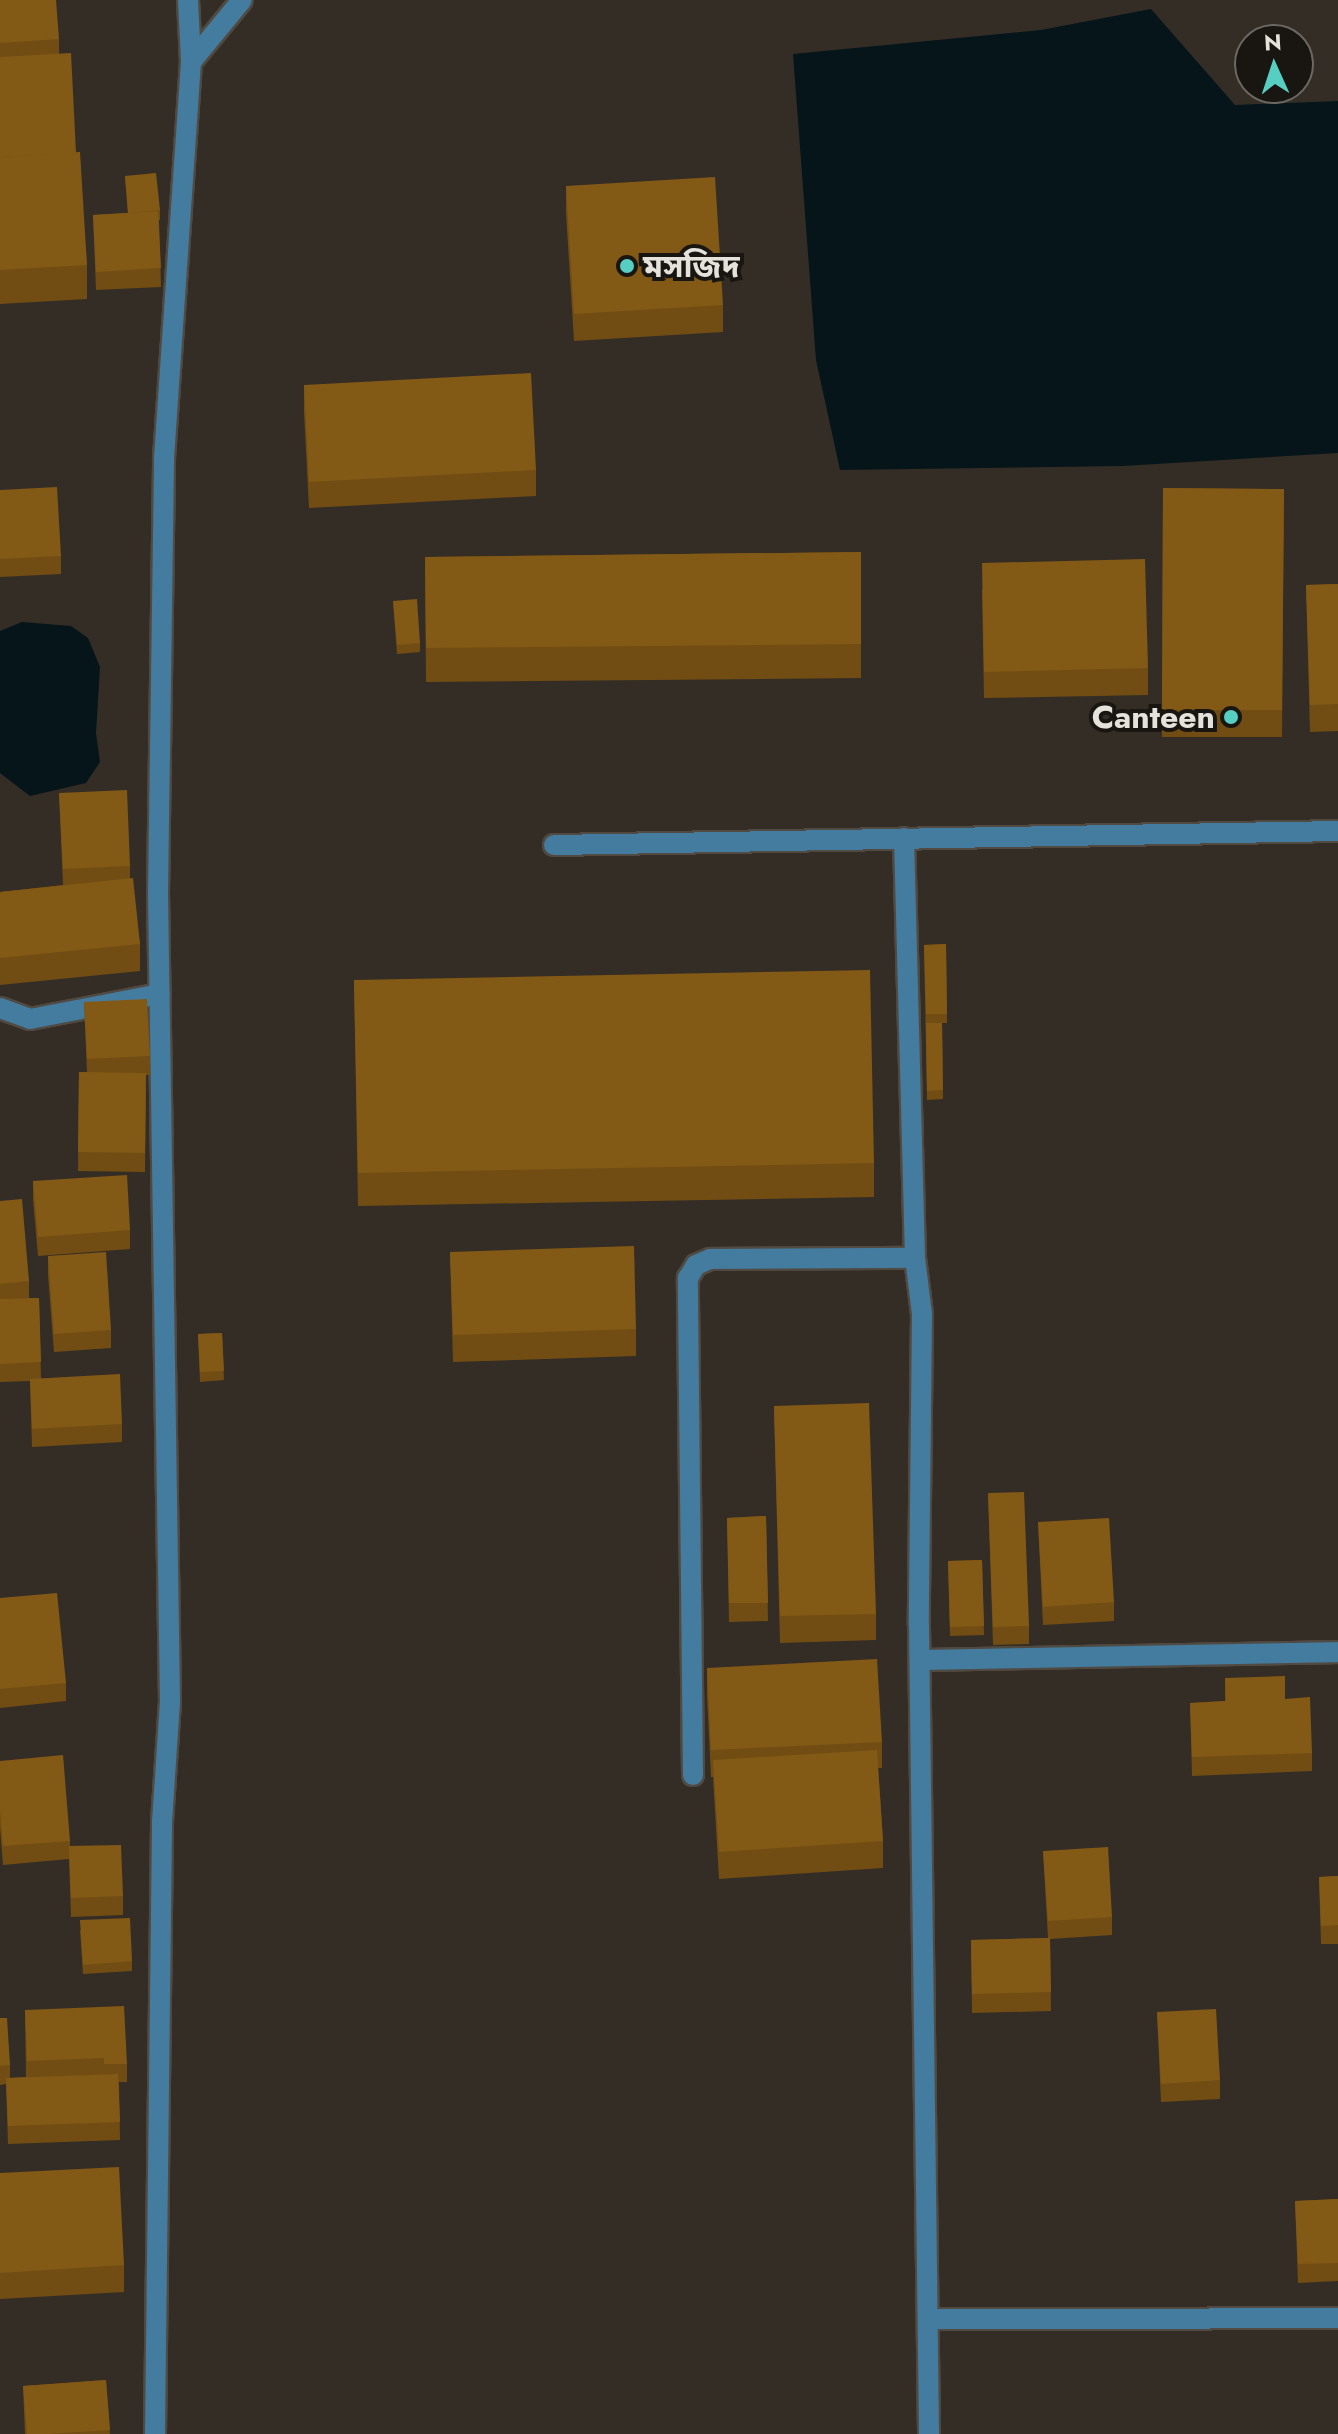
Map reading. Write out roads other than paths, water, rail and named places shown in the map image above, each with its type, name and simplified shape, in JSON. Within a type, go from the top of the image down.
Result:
[{"type":"street","points":[[155,2434],[162,1822],[170,1701],[160,994],[164,458],[191,62],[188,0]]},
{"type":"street","points":[[191,62],[242,0]]},
{"type":"street","points":[[554,845],[1338,831]]},
{"type":"street","points":[[904,838],[915,1258],[922,1314],[920,1660],[929,2434]]},
{"type":"street","points":[[0,1008],[30,1019],[160,994]]},
{"type":"street","points":[[693,1775],[688,1278],[696,1265],[710,1259],[915,1258]]},
{"type":"street","points":[[920,1660],[1338,1652]]},
{"type":"street","points":[[928,2319],[1338,2318]]},
{"type":"place","name":"মসজিদ","points":[[627,266]]},
{"type":"place","name":"Canteen","points":[[1231,717]]}]
